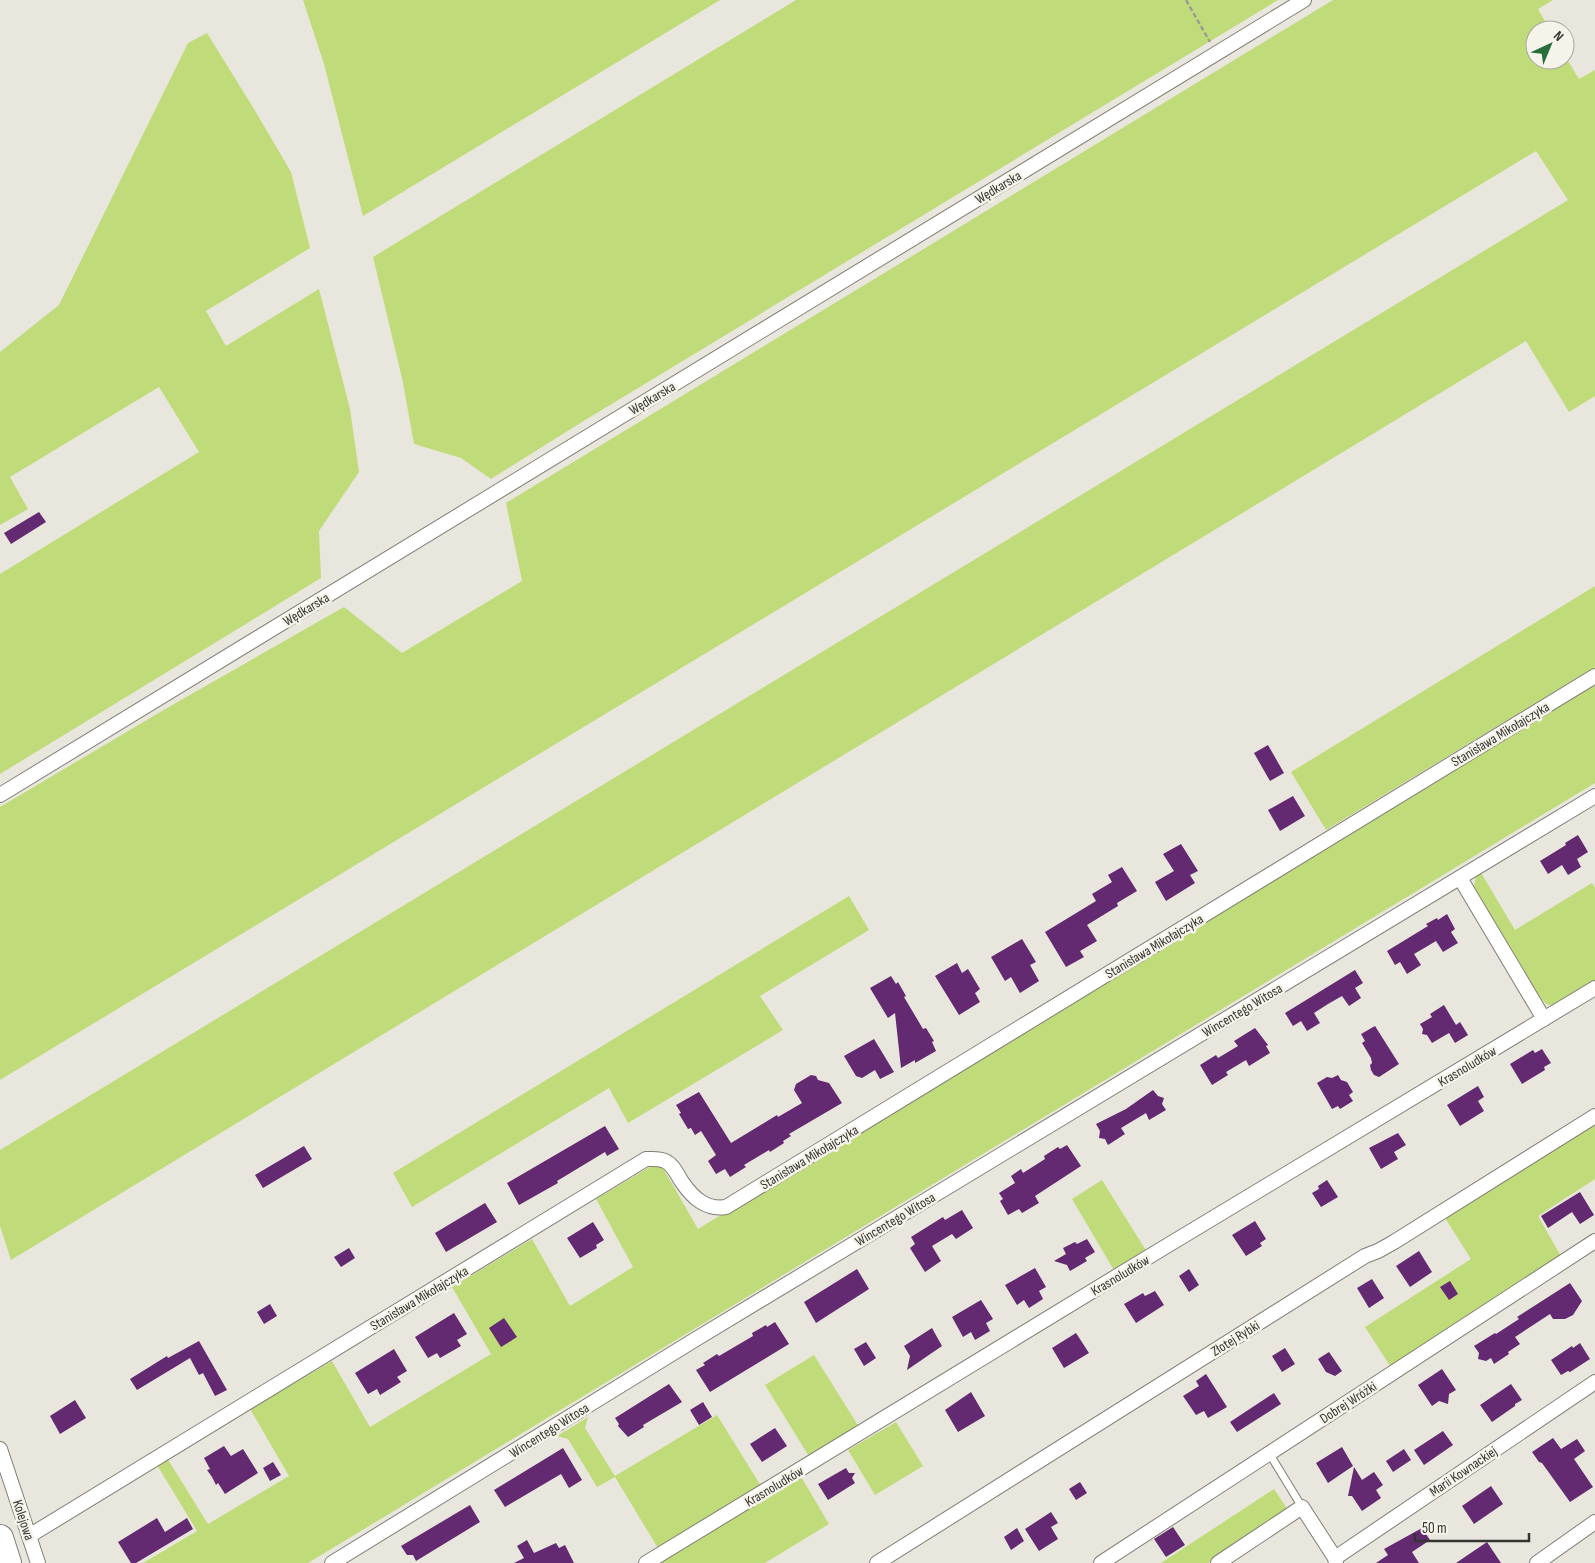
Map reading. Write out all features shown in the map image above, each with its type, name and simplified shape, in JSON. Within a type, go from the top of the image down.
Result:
[{"type":"highway","name":"Kolejowa","points":[[0,1538],[8,1563]]},
{"type":"street","name":"Wędkarska","points":[[0,795],[1304,0]]},
{"type":"street","name":"Stanisława Mikołajczyka","points":[[29,1536],[646,1159],[664,1160],[669,1164],[676,1171],[681,1182],[699,1202],[716,1209],[726,1207],[1595,676]]},
{"type":"street","name":"Wincentego Witosa","points":[[332,1563],[696,1339],[1595,796]]},
{"type":"street","points":[[1460,878],[1544,1019]]},
{"type":"street","name":"Krasnoludków","points":[[646,1563],[1595,988]]},
{"type":"street","name":"Złotej Rybki","points":[[877,1563],[1366,1256],[1394,1242],[1595,1116]]},
{"type":"street","name":"Dobrej Wróżki","points":[[1101,1563],[1595,1241]]},
{"type":"street","name":"Marii Kownackiej","points":[[1336,1560],[1595,1382]]},
{"type":"street","name":"Kolejowa","points":[[0,1450],[38,1563]]},
{"type":"street","points":[[1218,1563],[1302,1507],[1336,1560]]},
{"type":"street","points":[[1536,1563],[1595,1522]]},
{"type":"lane","points":[[1269,1453],[1302,1507]]},
{"type":"path","points":[[1186,0],[1216,54]]},
{"type":"green space","points":[[303,0],[720,0],[363,216],[324,64]]},
{"type":"green space","points":[[796,0],[1278,0],[491,479],[461,458],[414,444],[402,378],[373,257]]},
{"type":"green space","points":[[1333,0],[1553,0],[1538,9],[1544,20],[1525,20],[1525,70],[1574,70],[1579,79],[1595,70],[1595,396],[1569,412],[1526,341],[11,1260],[0,1226],[0,1150],[1568,200],[1536,151],[0,1080],[0,807],[167,708],[344,607],[402,653],[522,581],[506,503]]},
{"type":"green space","points":[[207,33],[291,172],[310,248],[206,311],[226,346],[319,289],[350,409],[359,472],[319,531],[321,578],[0,774],[0,574],[199,452],[159,387],[10,477],[28,509],[0,525],[0,352],[59,305],[188,43]]},
{"type":"green space","points":[[1595,586],[1595,667],[1326,830],[1291,772]]},
{"type":"green space","points":[[1595,683],[1595,783],[308,1563],[143,1563],[197,1531],[157,1465],[167,1458],[208,1524],[289,1476],[250,1409],[332,1361],[370,1427],[491,1354],[452,1287],[532,1239],[570,1306],[633,1267],[596,1199],[653,1165],[663,1168],[698,1229]]},
{"type":"green space","points":[[1480,871],[1515,930],[1592,883],[1595,888],[1595,982],[1554,1006],[1546,1004],[1537,994],[1474,887],[1476,876]]},
{"type":"green space","points":[[849,896],[869,930],[760,996],[783,1030],[628,1123],[609,1088],[412,1207],[393,1173]]},
{"type":"green space","points":[[1595,1124],[1595,1179],[1538,1216],[1562,1258],[1392,1369],[1365,1327],[1471,1259],[1445,1218]]},
{"type":"green space","points":[[1102,1180],[1147,1252],[1115,1272],[1072,1199]]},
{"type":"green space","points":[[814,1355],[859,1427],[810,1458],[765,1385]]},
{"type":"green space","points":[[717,1415],[761,1486],[658,1548],[615,1477],[597,1487],[568,1439],[557,1436],[588,1417],[585,1428],[615,1476]]},
{"type":"green space","points":[[896,1422],[923,1466],[875,1495],[848,1450]]},
{"type":"green space","points":[[800,1475],[829,1524],[765,1563],[653,1563]]},
{"type":"green space","points":[[1274,1489],[1288,1510],[1208,1563],[1161,1563]]},
{"type":"building","points":[[39,512],[46,522],[11,544],[4,533]]},
{"type":"building","points":[[1268,745],[1284,773],[1270,781],[1254,753]]},
{"type":"building","points":[[1293,796],[1305,816],[1280,831],[1268,810]]},
{"type":"building","points":[[1578,835],[1588,852],[1577,859],[1581,867],[1568,875],[1562,865],[1548,874],[1540,861]]},
{"type":"building","points":[[1181,844],[1198,871],[1190,875],[1195,883],[1166,901],[1155,882],[1174,871],[1163,854]]},
{"type":"building","points":[[1122,867],[1137,891],[1117,903],[1118,906],[1087,925],[1097,941],[1080,951],[1084,957],[1066,967],[1045,932],[1096,901],[1092,894],[1112,882],[1108,875]]},
{"type":"building","points":[[1447,914],[1455,929],[1451,932],[1458,943],[1443,952],[1436,941],[1414,954],[1421,965],[1407,974],[1400,962],[1395,965],[1387,951],[1428,926],[1426,924],[1437,918],[1438,920]]},
{"type":"building","points":[[1022,939],[1036,962],[1030,965],[1039,981],[1020,993],[1011,977],[1005,981],[991,957]]},
{"type":"building","points":[[957,963],[962,973],[968,969],[980,989],[975,993],[980,1002],[959,1015],[935,976]]},
{"type":"building","points":[[1355,970],[1363,983],[1355,988],[1361,998],[1349,1006],[1342,996],[1328,1004],[1314,1013],[1320,1023],[1307,1031],[1301,1021],[1293,1026],[1285,1013]]},
{"type":"building","points":[[891,976],[896,984],[898,982],[906,996],[904,997],[923,1029],[926,1028],[934,1041],[932,1042],[936,1051],[915,1063],[915,1060],[901,1068],[895,1013],[888,1018],[870,988]]},
{"type":"building","points":[[1444,1005],[1456,1025],[1460,1022],[1468,1035],[1455,1043],[1449,1033],[1432,1043],[1427,1035],[1422,1034],[1423,1029],[1420,1024],[1432,1017],[1430,1014]]},
{"type":"building","points":[[1375,1026],[1399,1064],[1379,1077],[1374,1075],[1371,1070],[1371,1058],[1362,1043],[1365,1041],[1361,1034]]},
{"type":"building","points":[[1255,1028],[1268,1045],[1266,1046],[1270,1053],[1249,1066],[1246,1060],[1226,1072],[1228,1075],[1212,1085],[1200,1065],[1216,1055],[1218,1058],[1238,1046],[1234,1041]]},
{"type":"building","points":[[874,1039],[894,1072],[880,1079],[875,1070],[862,1078],[856,1076],[844,1056]]},
{"type":"building","points":[[1542,1049],[1551,1063],[1544,1067],[1545,1070],[1522,1084],[1510,1064],[1533,1050],[1535,1053]]},
{"type":"building","points":[[811,1075],[816,1076],[818,1080],[829,1083],[842,1103],[789,1134],[791,1136],[783,1141],[784,1143],[744,1165],[746,1167],[730,1177],[725,1169],[716,1174],[708,1161],[716,1155],[701,1131],[695,1135],[691,1128],[688,1129],[676,1105],[699,1092],[731,1143],[777,1115],[778,1117],[802,1103],[794,1090],[796,1084]]},
{"type":"building","points":[[1338,1075],[1341,1080],[1347,1082],[1353,1092],[1349,1095],[1353,1101],[1340,1109],[1338,1106],[1332,1109],[1317,1083],[1327,1077],[1332,1078]]},
{"type":"building","points":[[1478,1086],[1484,1097],[1478,1101],[1484,1111],[1460,1126],[1447,1105]]},
{"type":"building","points":[[1153,1090],[1158,1096],[1164,1098],[1162,1104],[1166,1110],[1149,1120],[1146,1113],[1121,1128],[1125,1134],[1108,1145],[1105,1139],[1099,1138],[1100,1131],[1096,1124],[1126,1109]]},
{"type":"building","points":[[605,1126],[619,1149],[607,1156],[605,1152],[557,1181],[558,1183],[519,1205],[507,1183]]},
{"type":"building","points":[[1398,1133],[1406,1145],[1394,1152],[1398,1159],[1381,1169],[1369,1148]]},
{"type":"building","points":[[1067,1145],[1081,1166],[1035,1196],[1039,1203],[1022,1213],[1019,1209],[1008,1215],[1000,1201],[1003,1199],[999,1193],[1015,1183],[1011,1176],[1021,1169],[1023,1173],[1045,1159],[1044,1156],[1058,1147],[1060,1149]]},
{"type":"building","points":[[304,1146],[312,1159],[263,1188],[255,1175]]},
{"type":"building","points":[[1327,1180],[1338,1197],[1321,1207],[1312,1193],[1319,1189],[1318,1186]]},
{"type":"building","points":[[1580,1192],[1594,1215],[1580,1224],[1572,1212],[1548,1228],[1541,1216]]},
{"type":"building","points":[[485,1203],[497,1222],[446,1252],[435,1233]]},
{"type":"building","points":[[962,1210],[973,1228],[956,1239],[952,1234],[932,1246],[941,1261],[925,1272],[910,1248],[915,1244],[911,1237],[943,1217],[945,1220]]},
{"type":"building","points":[[1255,1221],[1266,1239],[1260,1243],[1262,1246],[1246,1256],[1232,1235]]},
{"type":"building","points":[[593,1222],[604,1240],[596,1245],[597,1248],[580,1258],[567,1238]]},
{"type":"building","points":[[1087,1239],[1095,1252],[1085,1258],[1087,1261],[1070,1271],[1067,1265],[1054,1261],[1066,1254],[1063,1248]]},
{"type":"building","points":[[349,1248],[355,1258],[341,1267],[334,1257]]},
{"type":"building","points":[[1419,1251],[1432,1272],[1410,1287],[1396,1266]]},
{"type":"building","points":[[1035,1268],[1046,1287],[1039,1291],[1043,1299],[1029,1308],[1024,1300],[1017,1305],[1005,1285]]},
{"type":"building","points":[[857,1269],[869,1289],[816,1323],[804,1302]]},
{"type":"building","points":[[1189,1269],[1199,1285],[1189,1292],[1179,1276]]},
{"type":"building","points":[[1372,1279],[1384,1298],[1369,1308],[1357,1288]]},
{"type":"building","points":[[1450,1281],[1458,1294],[1449,1300],[1440,1287]]},
{"type":"building","points":[[1570,1283],[1582,1301],[1573,1315],[1565,1319],[1553,1319],[1550,1314],[1515,1337],[1520,1344],[1494,1364],[1491,1358],[1486,1361],[1478,1359],[1479,1353],[1474,1346],[1519,1319],[1517,1317]]},
{"type":"building","points":[[1155,1291],[1164,1305],[1136,1323],[1124,1304],[1143,1293],[1145,1296]]},
{"type":"building","points":[[981,1300],[993,1319],[986,1323],[990,1331],[975,1340],[971,1332],[963,1337],[952,1317]]},
{"type":"building","points":[[270,1304],[277,1316],[264,1324],[257,1312]]},
{"type":"building","points":[[454,1313],[467,1334],[457,1340],[461,1346],[440,1358],[437,1353],[428,1358],[415,1337]]},
{"type":"building","points":[[504,1318],[517,1337],[501,1347],[489,1328]]},
{"type":"building","points":[[775,1322],[789,1344],[710,1392],[696,1370],[717,1354],[719,1356],[753,1336],[752,1333]]},
{"type":"building","points":[[932,1328],[942,1346],[907,1370],[910,1356],[904,1346]]},
{"type":"building","points":[[1076,1333],[1089,1353],[1064,1368],[1052,1348]]},
{"type":"building","points":[[199,1341],[227,1390],[215,1396],[203,1373],[199,1375],[190,1358],[137,1390],[130,1379],[167,1356],[168,1358]]},
{"type":"building","points":[[866,1342],[876,1358],[864,1366],[854,1349]]},
{"type":"building","points":[[1580,1343],[1590,1359],[1570,1372],[1568,1371],[1561,1375],[1551,1360]]},
{"type":"building","points":[[1285,1348],[1295,1364],[1282,1372],[1272,1356]]},
{"type":"building","points":[[394,1349],[407,1371],[397,1377],[401,1382],[380,1395],[377,1389],[368,1394],[355,1373]]},
{"type":"building","points":[[1329,1352],[1342,1371],[1335,1376],[1326,1372],[1318,1359]]},
{"type":"building","points":[[1442,1369],[1456,1390],[1449,1394],[1448,1404],[1439,1401],[1432,1406],[1418,1385]]},
{"type":"building","points":[[1206,1374],[1227,1407],[1208,1418],[1204,1411],[1196,1415],[1183,1396],[1199,1386],[1196,1381]]},
{"type":"building","points":[[669,1384],[682,1402],[643,1425],[644,1427],[628,1437],[618,1426],[619,1424],[615,1418]]},
{"type":"building","points":[[1511,1384],[1522,1400],[1492,1422],[1480,1405]]},
{"type":"building","points":[[971,1392],[985,1416],[958,1432],[945,1410]]},
{"type":"building","points":[[1274,1393],[1281,1404],[1237,1432],[1230,1422]]},
{"type":"building","points":[[75,1400],[86,1418],[60,1434],[50,1416]]},
{"type":"building","points":[[703,1402],[712,1417],[699,1425],[690,1410]]},
{"type":"building","points":[[775,1428],[787,1446],[762,1462],[750,1444]]},
{"type":"building","points":[[1443,1431],[1453,1445],[1424,1465],[1414,1450]]},
{"type":"building","points":[[1553,1438],[1561,1449],[1577,1439],[1585,1451],[1574,1459],[1593,1487],[1570,1502],[1532,1452]]},
{"type":"building","points":[[224,1446],[231,1456],[243,1449],[258,1473],[225,1494],[218,1483],[216,1485],[207,1470],[210,1469],[204,1458]]},
{"type":"building","points":[[1342,1447],[1353,1466],[1328,1483],[1316,1463]]},
{"type":"building","points":[[563,1448],[582,1480],[569,1488],[561,1474],[505,1507],[494,1490]]},
{"type":"building","points":[[1404,1449],[1411,1460],[1393,1472],[1386,1461]]},
{"type":"building","points":[[273,1462],[281,1475],[270,1481],[263,1468]]},
{"type":"building","points":[[1354,1467],[1362,1480],[1374,1472],[1383,1485],[1376,1490],[1381,1498],[1362,1511],[1352,1496],[1348,1496]]},
{"type":"building","points":[[846,1468],[849,1473],[855,1473],[852,1478],[855,1483],[828,1500],[818,1484]]},
{"type":"building","points":[[1080,1482],[1087,1493],[1076,1500],[1069,1489]]},
{"type":"building","points":[[1491,1486],[1503,1504],[1474,1524],[1462,1506]]},
{"type":"building","points":[[470,1505],[480,1522],[416,1561],[413,1555],[407,1555],[401,1546]]},
{"type":"building","points":[[1051,1512],[1058,1523],[1051,1527],[1058,1539],[1039,1551],[1025,1529]]},
{"type":"building","points":[[157,1518],[165,1532],[187,1518],[193,1529],[136,1563],[131,1563],[118,1542]]},
{"type":"building","points":[[1173,1527],[1185,1545],[1166,1557],[1154,1539]]},
{"type":"building","points":[[1017,1528],[1024,1541],[1011,1550],[1004,1537]]},
{"type":"building","points":[[1422,1528],[1430,1540],[1412,1552],[1419,1563],[1376,1563],[1388,1555],[1384,1549]]},
{"type":"building","points":[[527,1540],[534,1553],[556,1543],[559,1548],[565,1545],[574,1563],[514,1563],[524,1558],[517,1546]]},
{"type":"building","points":[[1487,1542],[1501,1563],[1456,1563]]}]
